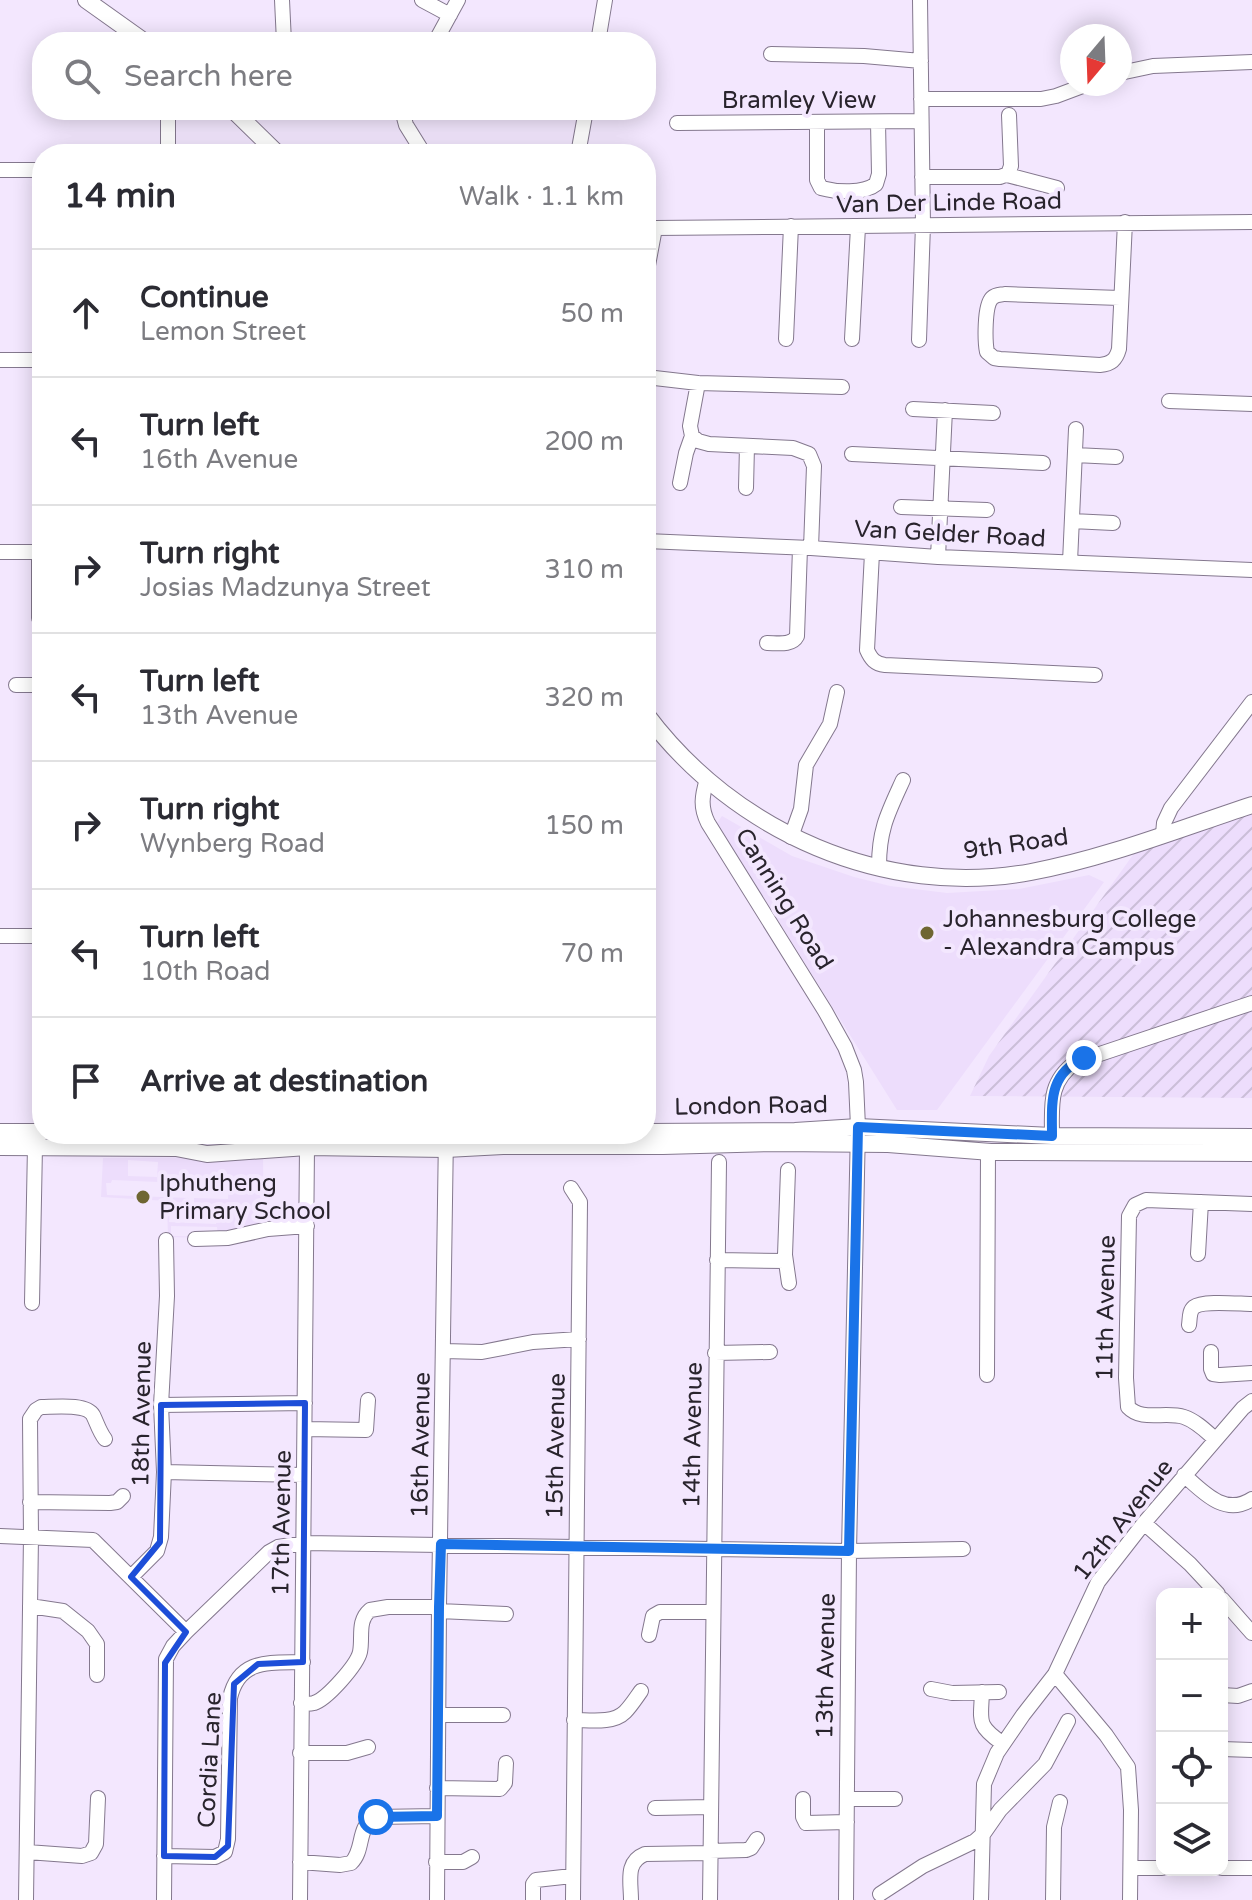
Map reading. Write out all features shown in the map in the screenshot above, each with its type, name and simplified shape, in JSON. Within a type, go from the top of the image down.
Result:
[{"type":"main road","points":[[86,0],[131,32]]},
{"type":"main road","points":[[243,120],[268,144]]},
{"type":"main road","points":[[656,726],[707,779]]},
{"type":"main road","name":"9th Road","points":[[707,779],[759,818],[814,848],[905,872],[952,877],[1007,875],[1077,861],[1252,805]]},
{"type":"main road","name":"London Road","points":[[656,1132],[795,1131],[857,1135]]},
{"type":"main road","name":"London Road","points":[[0,1132],[32,1138]]},
{"type":"main road","points":[[857,1135],[1252,1137]]},
{"type":"main road","points":[[857,1135],[988,1152],[1252,1153]]},
{"type":"main road","name":"London Road","points":[[656,1141],[857,1135]]},
{"type":"main road","name":"London Road","points":[[0,1147],[32,1140]]},
{"type":"main road","name":"London Road","points":[[115,1144],[176,1148],[207,1154],[390,1144]]},
{"type":"main road","name":"London Road","points":[[474,1144],[567,1144]]},
{"type":"street","points":[[282,0],[284,32]]},
{"type":"street","points":[[422,0],[450,15]]},
{"type":"street","points":[[441,32],[458,0]]},
{"type":"street","points":[[600,32],[605,0]]},
{"type":"street","points":[[919,340],[923,225],[920,0]]},
{"type":"street","points":[[771,54],[921,61]]},
{"type":"street","points":[[1132,70],[1153,66],[1252,62]]},
{"type":"street","points":[[921,99],[1041,99],[1060,94]]},
{"type":"street","points":[[1007,175],[1011,166],[1009,115]]},
{"type":"street","points":[[168,120],[168,144]]},
{"type":"street","points":[[405,120],[418,144]]},
{"type":"street","points":[[580,144],[584,120]]},
{"type":"street","name":"Bramley View","points":[[677,123],[921,121]]},
{"type":"street","points":[[817,122],[818,184],[829,190],[863,190],[873,187],[878,179],[878,122]]},
{"type":"street","points":[[0,170],[32,170]]},
{"type":"street","points":[[922,177],[1007,175],[1057,188]]},
{"type":"street","points":[[1120,298],[994,296],[987,312],[987,352],[1000,359],[1106,364],[1115,359],[1119,349],[1125,222]]},
{"type":"street","name":"Van Der Linde Road","points":[[656,227],[1252,222]]},
{"type":"street","points":[[786,339],[791,226]]},
{"type":"street","points":[[852,339],[858,227]]},
{"type":"street","points":[[0,360],[32,360]]},
{"type":"street","points":[[656,378],[698,383],[842,387]]},
{"type":"street","points":[[680,483],[692,436],[690,426],[698,383]]},
{"type":"street","points":[[1169,401],[1252,404]]},
{"type":"street","points":[[913,409],[993,413]]},
{"type":"street","points":[[938,557],[945,410]]},
{"type":"street","points":[[1070,562],[1076,429]]},
{"type":"street","points":[[692,436],[704,443],[793,448],[809,454],[814,466],[797,636],[790,643],[767,643]]},
{"type":"street","points":[[746,488],[747,446]]},
{"type":"street","points":[[852,454],[1043,463]]},
{"type":"street","points":[[1075,455],[1116,457]]},
{"type":"street","points":[[901,507],[987,510]]},
{"type":"street","points":[[1072,521],[1113,523]]},
{"type":"street","name":"Van Gelder Road","points":[[656,541],[1252,570]]},
{"type":"street","points":[[0,552],[32,552]]},
{"type":"street","points":[[872,553],[867,650],[878,664],[1095,675]]},
{"type":"street","points":[[16,685],[32,685]]},
{"type":"street","points":[[791,837],[801,809],[806,765],[830,724],[837,692]]},
{"type":"street","points":[[1163,834],[1171,808],[1252,702]]},
{"type":"street","name":"Canning Road","points":[[707,779],[701,797],[708,823],[845,1047],[856,1082],[857,1135]]},
{"type":"street","points":[[879,866],[882,830],[903,780]]},
{"type":"street","points":[[0,936],[32,936]]},
{"type":"street","points":[[1052,1136],[1055,1086],[1064,1072],[1076,1062],[1252,1003]]},
{"type":"street","name":"13th Avenue","points":[[846,1900],[857,1135]]},
{"type":"street","points":[[32,1303],[39,1144]]},
{"type":"street","name":"16th Avenue","points":[[437,1900],[446,1144]]},
{"type":"street","name":"17th Avenue","points":[[300,1900],[307,1147]]},
{"type":"street","points":[[987,1375],[988,1152]]},
{"type":"street","name":"14th Avenue","points":[[710,1900],[719,1162]]},
{"type":"street","points":[[788,1170],[785,1261],[789,1283]]},
{"type":"street","name":"15th Avenue","points":[[571,1188],[580,1202],[573,1900]]},
{"type":"street","name":"11th Avenue","points":[[1201,1202],[1146,1200],[1132,1209],[1128,1219],[1126,1378],[1128,1407],[1135,1413],[1184,1417],[1215,1439]]},
{"type":"street","points":[[1198,1254],[1201,1202],[1252,1204]]},
{"type":"street","points":[[195,1239],[228,1238],[268,1229],[307,1226]]},
{"type":"street","name":"18th Avenue","points":[[131,1577],[159,1547],[164,1472],[161,1405],[167,1296],[166,1240]]},
{"type":"street","points":[[717,1260],[785,1261]]},
{"type":"street","points":[[1189,1325],[1190,1312],[1196,1306],[1252,1304]]},
{"type":"street","points":[[444,1351],[475,1353],[533,1342],[579,1339]]},
{"type":"street","points":[[715,1353],[770,1352]]},
{"type":"street","points":[[1211,1352],[1213,1374],[1252,1373]]},
{"type":"street","points":[[305,1429],[366,1430],[368,1400]]},
{"type":"street","name":"12th Avenue","points":[[981,1900],[984,1784],[1002,1743],[1055,1674],[1095,1586],[1184,1475],[1252,1401]]},
{"type":"street","points":[[161,1405],[305,1403]]},
{"type":"street","points":[[26,1900],[30,1419],[36,1410],[44,1407],[86,1408],[92,1413],[105,1439]]},
{"type":"street","points":[[164,1472],[304,1475]]},
{"type":"street","points":[[1184,1475],[1220,1503],[1240,1504],[1252,1499]]},
{"type":"street","points":[[30,1502],[110,1503],[117,1502],[123,1496]]},
{"type":"street","points":[[1144,1523],[1212,1588]]},
{"type":"street","points":[[0,1536],[93,1540],[186,1632]]},
{"type":"street","points":[[164,1900],[165,1663],[173,1646],[186,1632],[272,1549],[304,1543],[849,1551],[963,1549]]},
{"type":"street","points":[[30,1606],[63,1611],[88,1631],[97,1644],[97,1675]]},
{"type":"street","points":[[1228,1606],[1252,1633]]},
{"type":"street","points":[[301,1703],[311,1704],[320,1700],[354,1664],[360,1653],[362,1620],[370,1610],[388,1607],[506,1614]]},
{"type":"street","points":[[649,1635],[653,1616],[660,1612],[713,1612]]},
{"type":"street","name":"Cordia Lane","points":[[164,1856],[215,1857],[225,1852],[228,1839],[230,1698],[234,1684],[243,1673],[258,1664],[303,1662]]},
{"type":"street","points":[[1055,1674],[1106,1735],[1128,1767],[1130,1900]]},
{"type":"street","points":[[931,1689],[947,1693],[999,1692]]},
{"type":"street","points":[[574,1720],[615,1718],[625,1712],[641,1691]]},
{"type":"street","points":[[1228,1695],[1238,1696],[1252,1691]]},
{"type":"street","points":[[982,1692],[982,1724],[1002,1743]]},
{"type":"street","points":[[439,1715],[503,1715]]},
{"type":"street","points":[[880,1894],[984,1833],[1000,1810],[1045,1764],[1068,1721]]},
{"type":"street","points":[[300,1753],[347,1753],[368,1747]]},
{"type":"street","points":[[1228,1749],[1252,1750]]},
{"type":"street","points":[[437,1788],[500,1789],[505,1783],[506,1763]]},
{"type":"street","points":[[27,1852],[82,1856],[91,1853],[96,1841],[98,1798]]},
{"type":"street","points":[[803,1799],[806,1823],[847,1822]]},
{"type":"street","points":[[847,1799],[895,1799]]},
{"type":"street","points":[[1053,1900],[1054,1827],[1060,1802]]},
{"type":"street","points":[[655,1808],[711,1807]]},
{"type":"street","points":[[300,1862],[351,1863],[358,1854],[364,1826],[376,1817],[437,1816]]},
{"type":"street","points":[[631,1900],[631,1865],[639,1856],[749,1849],[757,1839]]},
{"type":"street","points":[[436,1862],[463,1862],[472,1857]]},
{"type":"street","points":[[1131,1868],[1156,1868]]},
{"type":"street","points":[[1228,1868],[1252,1868]]},
{"type":"street","points":[[533,1900],[536,1880],[572,1876]]},
{"type":"highlighted area","points":[[305,1403],[303,1662],[258,1664],[234,1684],[228,1846],[215,1857],[164,1856],[165,1663],[186,1632],[131,1577],[160,1542],[161,1405]]},
{"type":"shaded area","points":[[1252,808],[1252,1098],[970,1096],[989,1056],[1135,852]]},
{"type":"shaded area","name":"Johannesburg College - Alexandra Campus","points":[[722,816],[792,856],[890,886],[947,893],[1019,889],[1089,875],[1104,882],[937,1110],[897,1110],[717,823]]},
{"type":"shaded area","name":"Iphutheng Primary School","points":[[263,1157],[264,1228],[217,1238],[168,1237],[167,1201],[101,1197],[103,1158]],"holes":[[[128,1160],[158,1162],[157,1177],[128,1176]],[[112,1180],[229,1185],[228,1199],[194,1198],[194,1209],[217,1210],[216,1224],[169,1222],[170,1208],[189,1208],[189,1198],[107,1195],[106,1183]],[[171,1226],[217,1227],[218,1237],[171,1236]]]},
{"type":"place","name":"Johannesburg College - Alexandra Campus","points":[[927,933]]},
{"type":"place","name":"Iphutheng Primary School","points":[[143,1197]]},
{"type":"route","points":[[376,1817],[437,1816],[441,1544],[849,1551],[858,1127],[1052,1136],[1055,1086],[1070,1066],[1084,1058]]}]
